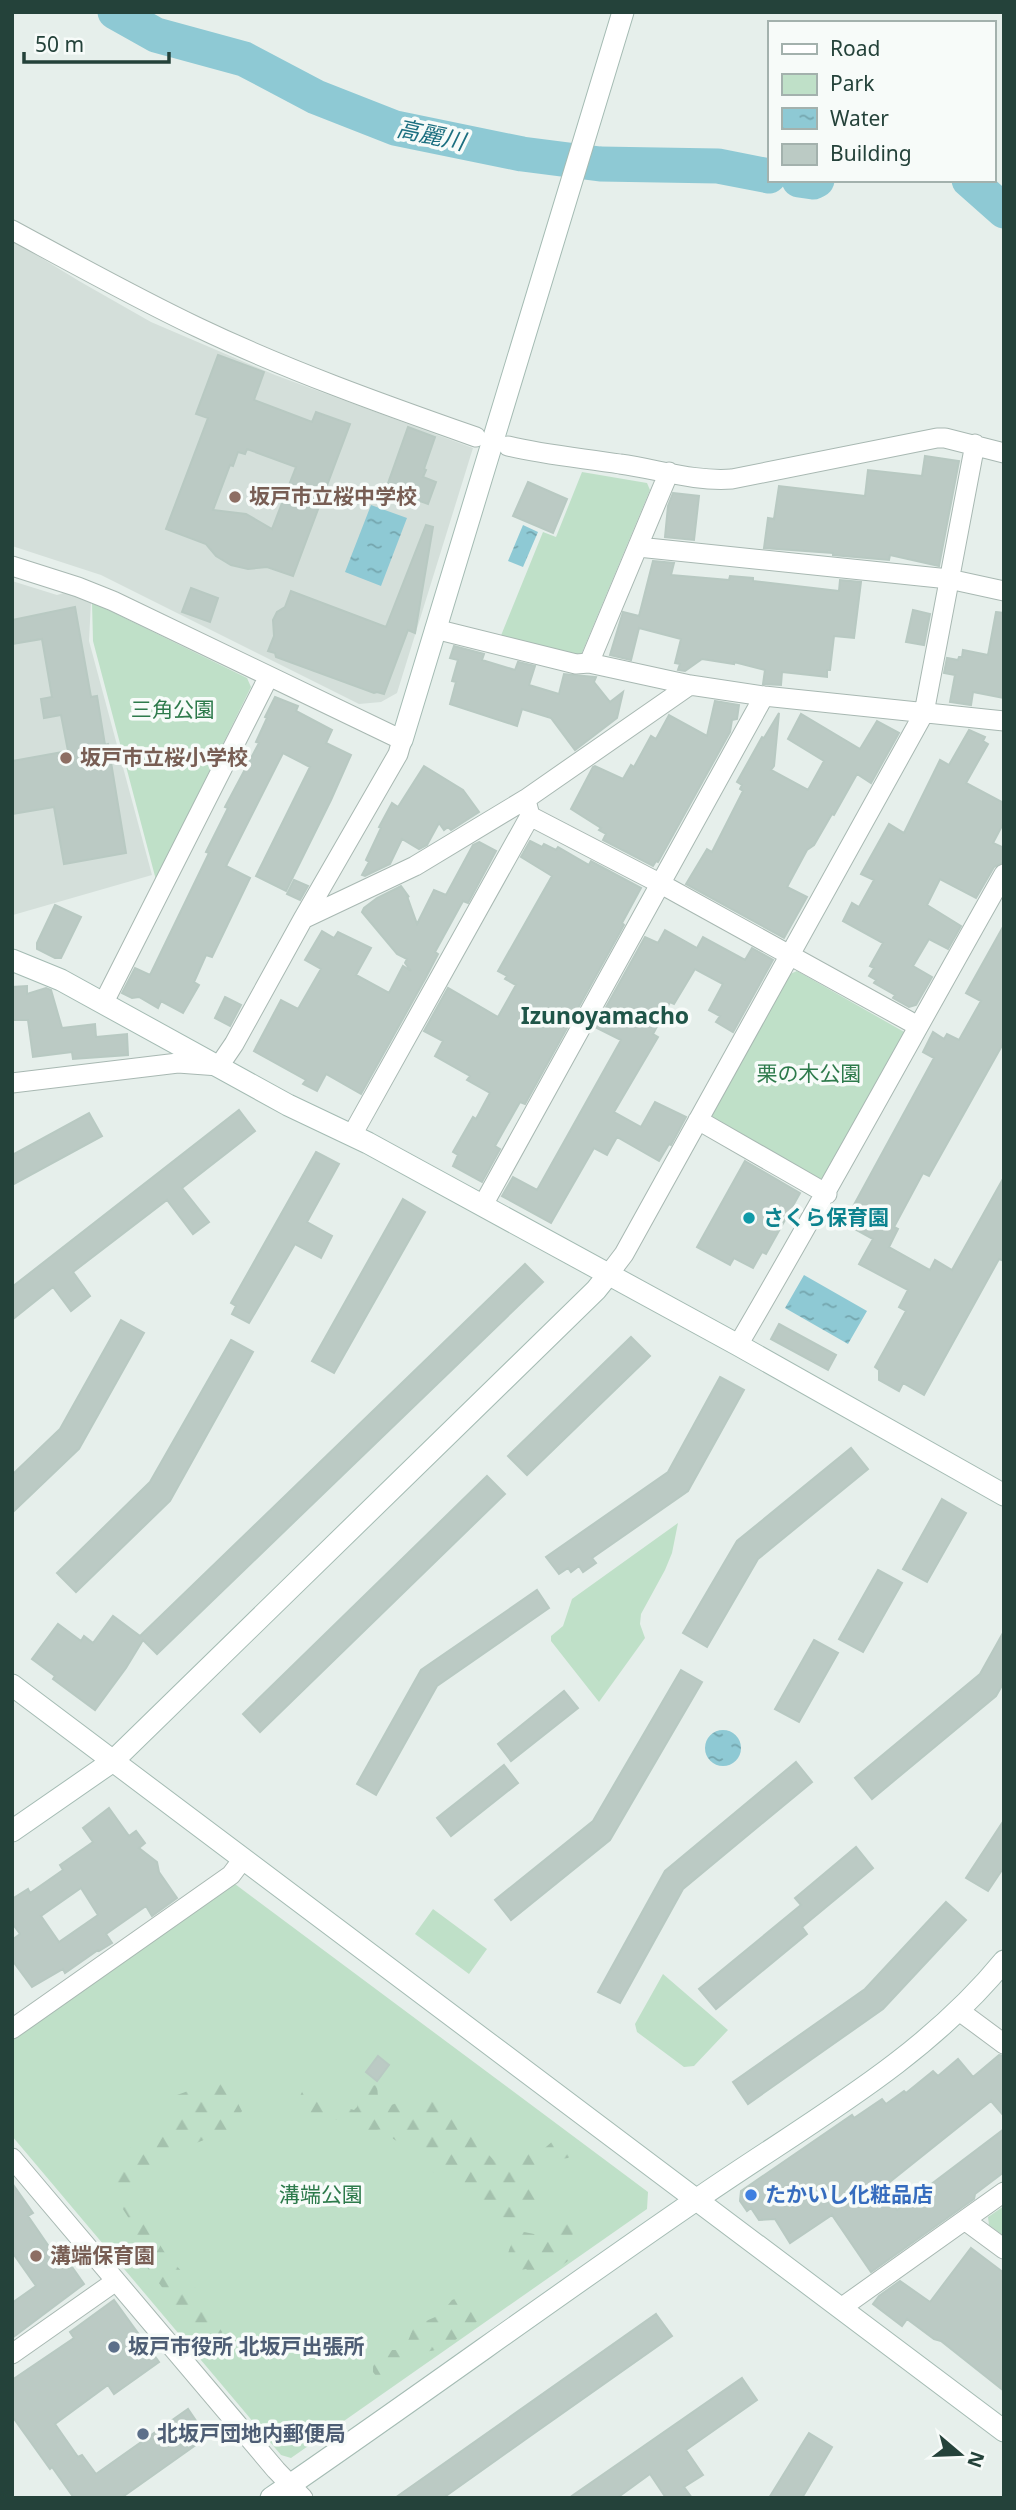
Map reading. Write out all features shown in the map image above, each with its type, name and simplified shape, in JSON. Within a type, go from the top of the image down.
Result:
[{"type":"street","points":[[219,1066],[398,754],[623,12]]},
{"type":"street","points":[[12,230],[124,292],[200,328],[378,403],[476,437]]},
{"type":"street","points":[[508,446],[553,456],[619,463],[713,480],[937,438],[975,444],[1004,453]]},
{"type":"street","points":[[12,1831],[113,1760],[576,1309],[624,1254],[924,713],[975,444]]},
{"type":"street","points":[[589,663],[669,472]]},
{"type":"street","points":[[638,547],[949,579],[1004,591]]},
{"type":"street","points":[[12,566],[113,601],[402,740]]},
{"type":"street","points":[[435,629],[576,664],[589,663],[690,685],[764,696],[1004,721]]},
{"type":"street","points":[[104,1002],[269,676]]},
{"type":"street","points":[[303,919],[415,866],[528,807],[690,685]]},
{"type":"street","points":[[483,1205],[764,696]]},
{"type":"street","points":[[528,807],[918,1026]]},
{"type":"street","points":[[352,1135],[528,807]]},
{"type":"street","points":[[738,1345],[827,1194],[1004,874]]},
{"type":"street","points":[[12,960],[61,980],[104,1002],[288,1105],[352,1135],[483,1205],[1004,1495]]},
{"type":"street","points":[[12,1083],[178,1063],[219,1066]]},
{"type":"street","points":[[698,1120],[827,1194]]},
{"type":"street","points":[[12,1685],[1004,2431]]},
{"type":"street","points":[[12,2029],[231,1875],[243,1859]]},
{"type":"street","points":[[271,2498],[296,2491],[697,2199],[887,2071],[958,2010],[1004,1961]]},
{"type":"street","points":[[958,2010],[1004,2044]]},
{"type":"street","points":[[12,2158],[296,2491]]},
{"type":"street","points":[[841,2308],[1004,2192]]},
{"type":"street","points":[[966,2221],[1004,2249]]},
{"type":"street","points":[[12,2354],[116,2281]]},
{"type":"shaded area","name":"坂戸市立桜中学校","points":[[12,240],[151,322],[275,375],[473,448],[397,693],[381,702],[359,704],[101,575],[12,546]]},
{"type":"shaded area","name":"坂戸市立桜小学校","points":[[12,581],[57,595],[64,593],[91,601],[89,641],[152,875],[13,915],[12,918]]},
{"type":"green space","points":[[582,472],[647,483],[650,490],[581,655],[576,657],[500,638],[543,532],[556,537]]},
{"type":"green space","name":"三角公園","points":[[92,602],[247,678],[251,687],[156,880],[93,641]]},
{"type":"green space","name":"栗の木公園","points":[[797,971],[906,1033],[826,1178],[818,1179],[715,1122],[712,1115],[790,974]]},
{"type":"green space","points":[[678,1523],[672,1553],[641,1614],[640,1624],[645,1638],[599,1702],[551,1641],[551,1636],[563,1626],[572,1599]]},
{"type":"green space","name":"溝端公園","points":[[235,1884],[648,2192],[647,2209],[291,2458],[281,2455],[12,2136],[12,2040]]},
{"type":"green space","points":[[433,1909],[487,1949],[469,1974],[415,1934]]},
{"type":"green space","points":[[663,1974],[728,2030],[694,2066],[684,2067],[637,2032],[635,2024]]},
{"type":"green space","points":[[221,2083],[234,2096],[242,2111],[231,2129],[184,2148],[172,2148],[146,2177],[134,2185],[130,2196],[165,2253],[193,2284],[223,2332],[204,2343],[131,2246],[128,2217],[119,2203],[112,2180],[112,2169],[132,2146],[156,2136],[179,2120],[175,2106],[177,2095],[202,2086]]},
{"type":"green space","points":[[377,2085],[378,2097],[385,2106],[434,2091],[443,2094],[449,2102],[461,2108],[476,2141],[503,2170],[511,2171],[522,2164],[526,2153],[539,2153],[561,2134],[573,2139],[581,2149],[568,2158],[561,2159],[555,2168],[539,2171],[541,2190],[538,2202],[522,2207],[523,2215],[516,2218],[490,2217],[419,2161],[411,2141],[396,2140],[386,2129],[367,2131],[349,2121],[319,2121],[299,2115],[296,2104],[303,2090],[314,2086],[343,2106],[354,2110],[362,2087]]},
{"type":"green space","points":[[1004,2206],[1004,2236],[989,2225],[988,2217]]},
{"type":"green space","points":[[564,2219],[573,2232],[572,2241],[578,2246],[579,2252],[544,2280],[529,2288],[524,2282],[530,2273],[526,2269],[518,2271],[509,2262],[508,2252],[519,2231],[539,2235],[541,2222]]},
{"type":"green space","points":[[462,2296],[482,2305],[483,2314],[470,2328],[452,2342],[433,2351],[415,2349],[390,2382],[379,2380],[373,2372],[373,2364],[392,2350],[400,2350],[408,2341],[414,2326],[440,2315],[452,2300]]},
{"type":"water","points":[[371,505],[407,518],[381,586],[345,572]]},
{"type":"water","points":[[523,525],[538,532],[523,567],[508,561]]},
{"type":"water","points":[[804,1275],[867,1311],[848,1344],[785,1308]]},
{"type":"water","points":[[723,1730],[736,1735],[741,1748],[736,1761],[723,1766],[710,1761],[705,1748],[710,1735]]},
{"type":"building","points":[[218,355],[264,372],[254,400],[312,422],[316,412],[350,424],[293,576],[267,567],[248,569],[231,565],[216,556],[206,544],[166,529],[208,418],[196,414]],"holes":[[[247,449],[296,467],[272,529],[246,514],[213,510],[230,465],[233,466],[238,452],[245,454]]]},
{"type":"building","points":[[408,427],[435,437],[423,477],[436,482],[428,504],[386,489]]},
{"type":"building","points":[[925,456],[959,461],[939,566],[890,555],[889,560],[764,548],[768,518],[774,519],[779,486],[865,496],[868,470],[922,476]]},
{"type":"building","points":[[528,482],[567,499],[553,533],[513,516]]},
{"type":"building","points":[[673,493],[699,496],[694,540],[665,537],[668,506]]},
{"type":"building","points":[[426,525],[433,527],[415,633],[408,630],[384,694],[374,693],[276,657],[275,653],[268,651],[274,636],[273,620],[277,612],[285,607],[291,591],[386,627]]},
{"type":"building","points":[[653,561],[674,563],[671,575],[729,580],[730,576],[753,578],[753,581],[839,591],[840,580],[861,582],[854,638],[834,636],[827,677],[782,672],[781,685],[763,684],[765,670],[734,662],[702,659],[685,671],[678,670],[680,664],[675,663],[681,639],[639,628],[631,660],[610,655],[623,612],[639,616]]},
{"type":"building","points":[[191,588],[218,598],[210,622],[182,612]]},
{"type":"building","points":[[75,607],[91,697],[97,696],[105,745],[108,744],[126,853],[64,864],[54,807],[12,814],[12,761],[68,751],[61,715],[44,718],[41,699],[52,697],[42,639],[12,644],[12,620]]},
{"type":"building","points":[[913,610],[930,614],[924,645],[906,642]]},
{"type":"building","points":[[996,612],[1004,613],[1004,698],[973,692],[971,705],[950,702],[955,675],[944,673],[947,658],[958,660],[962,657],[963,650],[988,655]]},
{"type":"building","points":[[454,646],[484,654],[482,660],[515,670],[518,662],[535,666],[529,685],[559,694],[564,674],[596,677],[594,682],[610,702],[623,692],[617,718],[575,750],[551,718],[522,709],[517,726],[450,704],[456,682],[452,681],[458,660],[450,658]]},
{"type":"building","points":[[275,697],[298,706],[296,711],[332,730],[326,743],[351,755],[331,800],[286,891],[256,876],[310,767],[283,753],[226,866],[250,878],[212,957],[206,955],[194,982],[199,985],[183,1013],[161,1001],[158,1008],[139,997],[132,998],[122,993],[135,968],[150,975],[209,853],[206,852],[228,808],[225,807],[259,743],[256,742]]},
{"type":"building","points":[[715,701],[739,705],[737,719],[732,720],[730,732],[658,862],[653,866],[603,840],[606,834],[599,830],[601,828],[571,809],[593,767],[623,779],[631,765],[634,767],[651,736],[656,739],[669,715],[707,736]]},
{"type":"building","points":[[779,713],[774,766],[771,770],[808,790],[824,761],[788,739],[801,714],[860,749],[877,721],[899,733],[871,783],[857,774],[834,815],[832,814],[814,845],[807,850],[787,887],[807,897],[784,938],[686,884],[707,849],[712,852],[743,791],[740,789],[742,785],[737,782]]},
{"type":"building","points":[[969,730],[985,737],[983,741],[988,744],[966,783],[1004,803],[1004,822],[993,843],[1004,848],[1004,862],[994,867],[976,898],[940,879],[927,905],[961,926],[948,949],[929,939],[913,966],[932,977],[916,1005],[909,1007],[893,998],[895,995],[874,983],[876,980],[869,976],[874,968],[870,966],[883,943],[843,921],[852,903],[859,907],[874,880],[861,874],[889,824],[904,833],[940,760],[949,765]]},
{"type":"building","points":[[424,766],[463,790],[479,812],[451,830],[448,827],[444,830],[439,823],[427,845],[419,849],[402,839],[390,864],[362,875],[369,862],[366,860],[381,828],[379,827],[392,803],[398,807]]},
{"type":"building","points":[[530,841],[556,850],[558,847],[589,865],[591,861],[641,888],[622,923],[624,925],[525,1104],[520,1102],[495,1146],[500,1149],[482,1182],[453,1166],[458,1155],[453,1152],[490,1093],[467,1080],[470,1076],[435,1056],[443,1041],[424,1031],[448,988],[498,1017],[516,985],[498,971],[552,876],[521,857]]},
{"type":"building","points":[[479,842],[496,851],[468,903],[463,901],[435,952],[438,954],[425,979],[361,1094],[326,1074],[317,1091],[303,1084],[306,1080],[254,1051],[281,1000],[298,1009],[321,969],[305,960],[322,931],[334,938],[338,932],[371,948],[356,975],[389,993],[403,966],[411,971],[405,963],[407,959],[397,954],[362,912],[364,908],[401,886],[409,897],[407,896],[417,924],[434,890],[446,895],[473,845]]},
{"type":"building","points":[[294,880],[308,886],[300,900],[287,894]]},
{"type":"building","points":[[55,905],[81,917],[61,958],[55,958],[37,949],[37,943]]},
{"type":"building","points":[[1004,925],[1004,1042],[929,1176],[923,1173],[894,1227],[898,1229],[889,1247],[930,1270],[935,1260],[952,1270],[1004,1177],[1004,1261],[999,1259],[924,1395],[903,1383],[899,1391],[879,1380],[879,1370],[875,1367],[906,1311],[899,1307],[908,1290],[859,1264],[873,1239],[844,1223],[934,1058],[923,1052],[933,1032],[944,1039],[947,1034],[959,1040],[981,1001],[966,993]]},
{"type":"building","points":[[665,930],[697,948],[703,937],[745,960],[752,948],[773,960],[733,1032],[716,1022],[720,1016],[709,1010],[723,984],[695,969],[674,1004],[670,1002],[653,1034],[658,1037],[614,1112],[641,1127],[655,1102],[686,1117],[671,1145],[669,1144],[659,1161],[617,1137],[607,1155],[594,1148],[551,1223],[502,1196],[513,1177],[537,1190],[621,1040],[595,1027],[645,937],[658,943]]},
{"type":"building","points":[[27,986],[27,994],[46,988],[51,990],[62,1028],[95,1024],[96,1037],[127,1034],[128,1055],[73,1059],[72,1052],[33,1057],[28,1020],[12,1020],[12,987]]},
{"type":"building","points":[[225,997],[241,1005],[230,1026],[215,1018]]},
{"type":"building","points":[[239,1110],[255,1131],[182,1188],[209,1222],[193,1234],[167,1200],[73,1272],[90,1296],[71,1311],[53,1287],[12,1320],[12,1287]]},
{"type":"building","points":[[89,1113],[102,1136],[12,1185],[12,1155]]},
{"type":"building","points":[[316,1152],[339,1164],[307,1222],[332,1236],[321,1258],[295,1244],[249,1323],[232,1314],[236,1306],[231,1303]]},
{"type":"building","name":"さくら保育園","points":[[745,1161],[800,1193],[766,1254],[762,1252],[753,1268],[734,1258],[730,1265],[697,1247]]},
{"type":"building","points":[[403,1199],[425,1212],[334,1373],[312,1361]]},
{"type":"building","points":[[525,1264],[543,1282],[157,1654],[143,1640],[95,1710],[53,1679],[55,1676],[32,1659],[58,1624],[81,1641],[84,1636],[93,1643],[113,1616],[140,1636]]},
{"type":"building","points":[[121,1320],[144,1333],[79,1449],[12,1513],[12,1475],[60,1429]]},
{"type":"building","points":[[779,1324],[836,1355],[828,1370],[771,1339]]},
{"type":"building","points":[[631,1337],[650,1356],[527,1475],[508,1456]]},
{"type":"building","points":[[231,1340],[253,1352],[170,1501],[76,1592],[57,1573],[150,1482]]},
{"type":"building","points":[[720,1377],[744,1390],[688,1491],[592,1558],[596,1563],[583,1572],[579,1566],[571,1572],[568,1568],[559,1574],[546,1557],[668,1472]]},
{"type":"building","points":[[851,1448],[868,1469],[758,1559],[707,1647],[683,1633],[737,1541]]},
{"type":"building","points":[[487,1476],[505,1494],[260,1732],[243,1714]]},
{"type":"building","points":[[942,1499],[966,1513],[927,1582],[903,1569]]},
{"type":"building","points":[[878,1570],[902,1583],[863,1652],[839,1639]]},
{"type":"building","points":[[537,1590],[549,1608],[437,1686],[376,1795],[357,1784],[421,1670]]},
{"type":"building","points":[[1004,1631],[1004,1682],[996,1696],[872,1799],[855,1778],[980,1674]]},
{"type":"building","points":[[814,1640],[838,1653],[799,1722],[775,1709]]},
{"type":"building","points":[[681,1670],[702,1682],[610,1840],[511,1920],[495,1900],[593,1821]]},
{"type":"building","points":[[564,1691],[578,1708],[511,1761],[498,1744]]},
{"type":"building","points":[[796,1762],[812,1782],[683,1889],[620,2003],[598,1992],[665,1871]]},
{"type":"building","points":[[504,1765],[518,1783],[451,1836],[437,1818]]},
{"type":"building","points":[[109,1808],[129,1836],[136,1831],[145,1843],[139,1848],[157,1862],[159,1872],[177,1898],[152,1916],[146,1906],[106,1934],[112,1943],[65,1973],[63,1969],[32,1987],[12,1960],[12,1940],[20,1934],[12,1923],[12,1899],[28,1889],[30,1893],[63,1870],[60,1865],[93,1842],[83,1828]],"holes":[[[81,1888],[98,1915],[59,1942],[41,1916]]]},
{"type":"building","points":[[1004,1820],[1004,1867],[988,1891],[966,1878]]},
{"type":"building","points":[[856,1847],[873,1868],[802,1927],[807,1934],[716,2009],[699,1989],[801,1905],[795,1898]]},
{"type":"building","points":[[946,1902],[966,1920],[883,2009],[748,2104],[733,2082],[865,1989]]},
{"type":"building","points":[[999,2055],[1004,2056],[1004,2116],[991,2101],[881,2189],[897,2210],[1004,2129],[1004,2172],[975,2194],[974,2199],[871,2272],[832,2215],[790,2243],[775,2219],[759,2220],[751,2208],[747,2211],[740,2201],[741,2191],[852,2115],[854,2118],[882,2099],[886,2104],[904,2091],[906,2093],[933,2071],[938,2076],[958,2059],[973,2077]]},
{"type":"building","points":[[378,2056],[389,2065],[377,2081],[366,2072]]},
{"type":"building","points":[[12,2183],[33,2213],[28,2216],[50,2248],[56,2244],[84,2284],[12,2338],[12,2303],[36,2286],[12,2252]]},
{"type":"building","points":[[971,2248],[1004,2273],[1004,2391],[941,2341],[934,2339],[907,2319],[902,2326],[873,2304],[879,2296],[900,2281],[930,2302]]},
{"type":"building","points":[[114,2300],[159,2362],[114,2394],[108,2385],[55,2424],[78,2457],[82,2455],[96,2474],[188,2409],[207,2437],[121,2498],[74,2498],[12,2416],[12,2380],[74,2338],[70,2332]]},
{"type":"building","points":[[656,2314],[672,2336],[443,2498],[395,2498]]},
{"type":"building","points":[[742,2378],[757,2400],[686,2450],[703,2475],[684,2487],[692,2498],[666,2498],[650,2474],[617,2498],[569,2498]]},
{"type":"building","points":[[809,2433],[832,2447],[802,2498],[769,2498]]},
{"type":"waterway","name":"高麗川","points":[[115,12],[156,35],[244,59],[316,97],[395,128],[522,154],[600,164],[718,166],[768,176]]},
{"type":"waterway","name":"高麗川","points":[[971,182],[1004,211]]},
{"type":"place","name":"坂戸市立桜中学校","points":[[235,497]]},
{"type":"place","name":"坂戸市立桜小学校","points":[[66,758]]},
{"type":"place","name":"さくら保育園","points":[[749,1218]]},
{"type":"place","name":"たかいし化粧品店","points":[[751,2195]]},
{"type":"place","name":"溝端保育園","points":[[36,2256]]},
{"type":"place","name":"坂戸市役所 北坂戸出張所","points":[[114,2347]]},
{"type":"place","name":"北坂戸団地内郵便局","points":[[143,2434]]},
{"type":"district","name":"Izunoyamacho","points":[[605,1016]]}]
